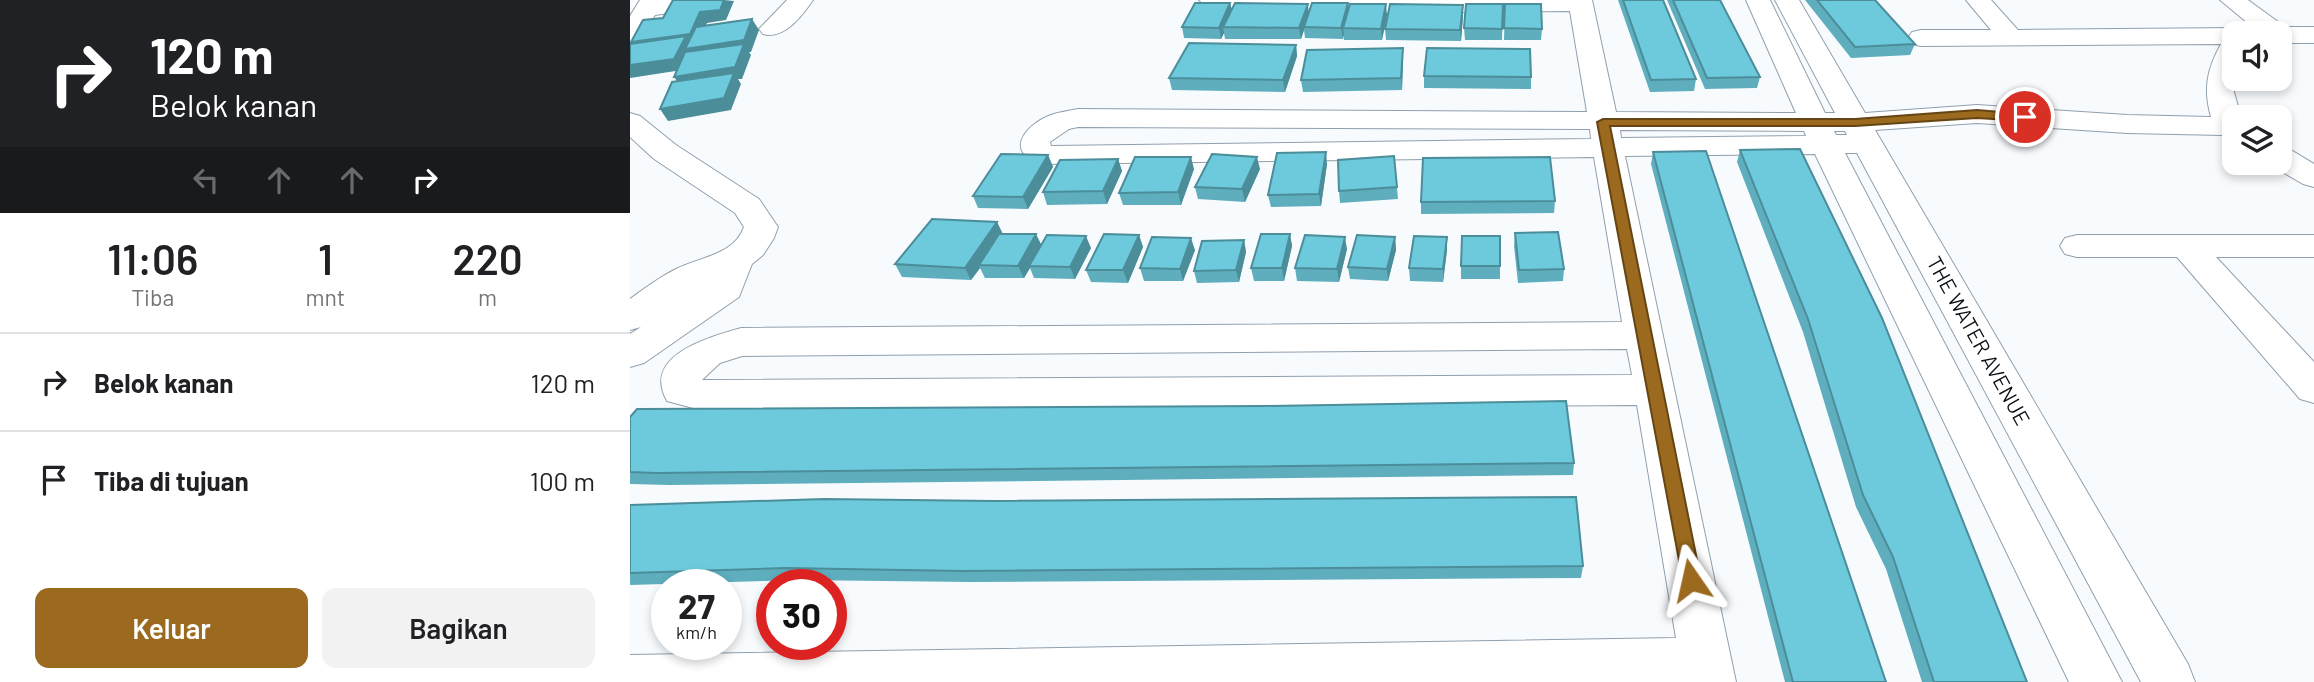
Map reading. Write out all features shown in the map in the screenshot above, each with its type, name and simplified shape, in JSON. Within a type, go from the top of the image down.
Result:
[{"type":"street","points":[[630,37],[641,2],[711,0]]},
{"type":"street","points":[[772,29],[800,0]]},
{"type":"street","points":[[630,680],[1709,672],[1580,1],[1223,8],[1211,0]]},
{"type":"street","name":"THE WATER AVENUE","points":[[1758,0],[1841,133],[2169,682]]},
{"type":"street","name":"THE WATER AVENUE","points":[[1787,0],[1841,133],[2096,682]]},
{"type":"street","points":[[1978,0],[2011,37]]},
{"type":"street","points":[[2232,0],[2260,21]]},
{"type":"street","points":[[2292,34],[2314,35]]},
{"type":"street","points":[[1921,38],[2222,36]]},
{"type":"street","points":[[2222,63],[2218,85],[2225,105]]},
{"type":"street","points":[[1605,135],[1078,118],[1059,122],[1035,139],[1036,150],[1043,155],[1056,155],[1605,135],[1841,133],[1977,114],[2127,124],[2222,127]]},
{"type":"street","points":[[630,353],[726,288],[735,261],[760,233],[761,227],[757,218],[732,194],[666,152],[631,123]]},
{"type":"street","points":[[2292,164],[2314,177]]},
{"type":"street","points":[[2077,246],[2314,246]]},
{"type":"street","points":[[2187,247],[2314,388]]},
{"type":"street","points":[[630,317],[689,277],[735,261]]},
{"type":"street","points":[[1643,335],[741,342],[706,354],[683,372],[681,390],[708,397],[1655,390]]},
{"type":"building","points":[[673,0],[724,0],[720,10],[700,12],[690,34],[631,42],[643,20],[663,18]]},
{"type":"building","points":[[1623,0],[1663,0],[1696,79],[1651,80]]},
{"type":"building","points":[[1673,0],[1720,0],[1760,77],[1707,78]]},
{"type":"building","points":[[1817,0],[1875,0],[1915,44],[1855,47]]},
{"type":"building","points":[[1195,3],[1230,3],[1219,28],[1182,27]]},
{"type":"building","points":[[1235,3],[1308,4],[1299,28],[1223,27]]},
{"type":"building","points":[[1312,3],[1348,3],[1341,28],[1304,27]]},
{"type":"building","points":[[1350,4],[1386,4],[1381,29],[1343,28]]},
{"type":"building","points":[[1390,4],[1463,5],[1460,30],[1385,29]]},
{"type":"building","points":[[1466,4],[1503,4],[1502,29],[1464,28]]},
{"type":"building","points":[[1505,4],[1541,4],[1542,29],[1504,28]]},
{"type":"building","points":[[752,19],[744,40],[685,49],[696,27]]},
{"type":"building","points":[[686,36],[674,59],[630,65],[630,44]]},
{"type":"building","points":[[1189,43],[1296,45],[1283,80],[1169,78]]},
{"type":"building","points":[[744,44],[735,67],[674,77],[685,52]]},
{"type":"building","points":[[1403,48],[1401,78],[1301,80],[1307,50]]},
{"type":"building","points":[[1427,48],[1530,49],[1531,77],[1424,76]]},
{"type":"building","points":[[734,73],[724,98],[660,109],[672,82]]},
{"type":"building","points":[[1800,149],[1882,318],[2027,682],[1934,682],[1893,557],[1863,495],[1808,319],[1740,150]]},
{"type":"building","points":[[1706,151],[1886,682],[1793,682],[1653,152]]},
{"type":"building","points":[[1326,152],[1319,194],[1268,195],[1277,153]]},
{"type":"building","points":[[1001,154],[1048,155],[1023,197],[973,196]]},
{"type":"building","points":[[1212,154],[1257,157],[1242,189],[1195,187]]},
{"type":"building","points":[[1394,156],[1397,187],[1339,191],[1338,160]]},
{"type":"building","points":[[1135,157],[1191,157],[1178,192],[1119,193]]},
{"type":"building","points":[[1550,157],[1555,201],[1421,202],[1423,158]]},
{"type":"building","points":[[1118,159],[1103,191],[1043,192],[1060,160]]},
{"type":"building","points":[[932,219],[997,222],[965,268],[895,264]]},
{"type":"building","points":[[1558,232],[1564,269],[1519,270],[1515,233]]},
{"type":"building","points":[[999,234],[1036,234],[1018,266],[979,265]]},
{"type":"building","points":[[1104,234],[1139,235],[1123,270],[1086,270]]},
{"type":"building","points":[[1261,234],[1290,234],[1282,268],[1251,268]]},
{"type":"building","points":[[1047,235],[1086,236],[1070,267],[1029,266]]},
{"type":"building","points":[[1305,235],[1345,237],[1337,269],[1295,268]]},
{"type":"building","points":[[1357,235],[1395,237],[1387,269],[1348,267]]},
{"type":"building","points":[[1414,236],[1447,237],[1443,269],[1409,268]]},
{"type":"building","points":[[1462,236],[1500,236],[1500,266],[1461,266]]},
{"type":"building","points":[[1152,237],[1191,238],[1180,269],[1140,268]]},
{"type":"building","points":[[1244,240],[1236,270],[1194,271],[1202,241]]},
{"type":"building","points":[[1566,401],[1574,463],[630,472],[630,417],[637,409],[1264,406]]},
{"type":"building","points":[[1576,497],[1583,566],[963,571],[785,568],[651,569],[651,572],[630,573],[630,505],[824,499],[993,501]]},
{"type":"route","points":[[1691,580],[1603,122],[1855,122],[1977,114],[2025,117]]}]
